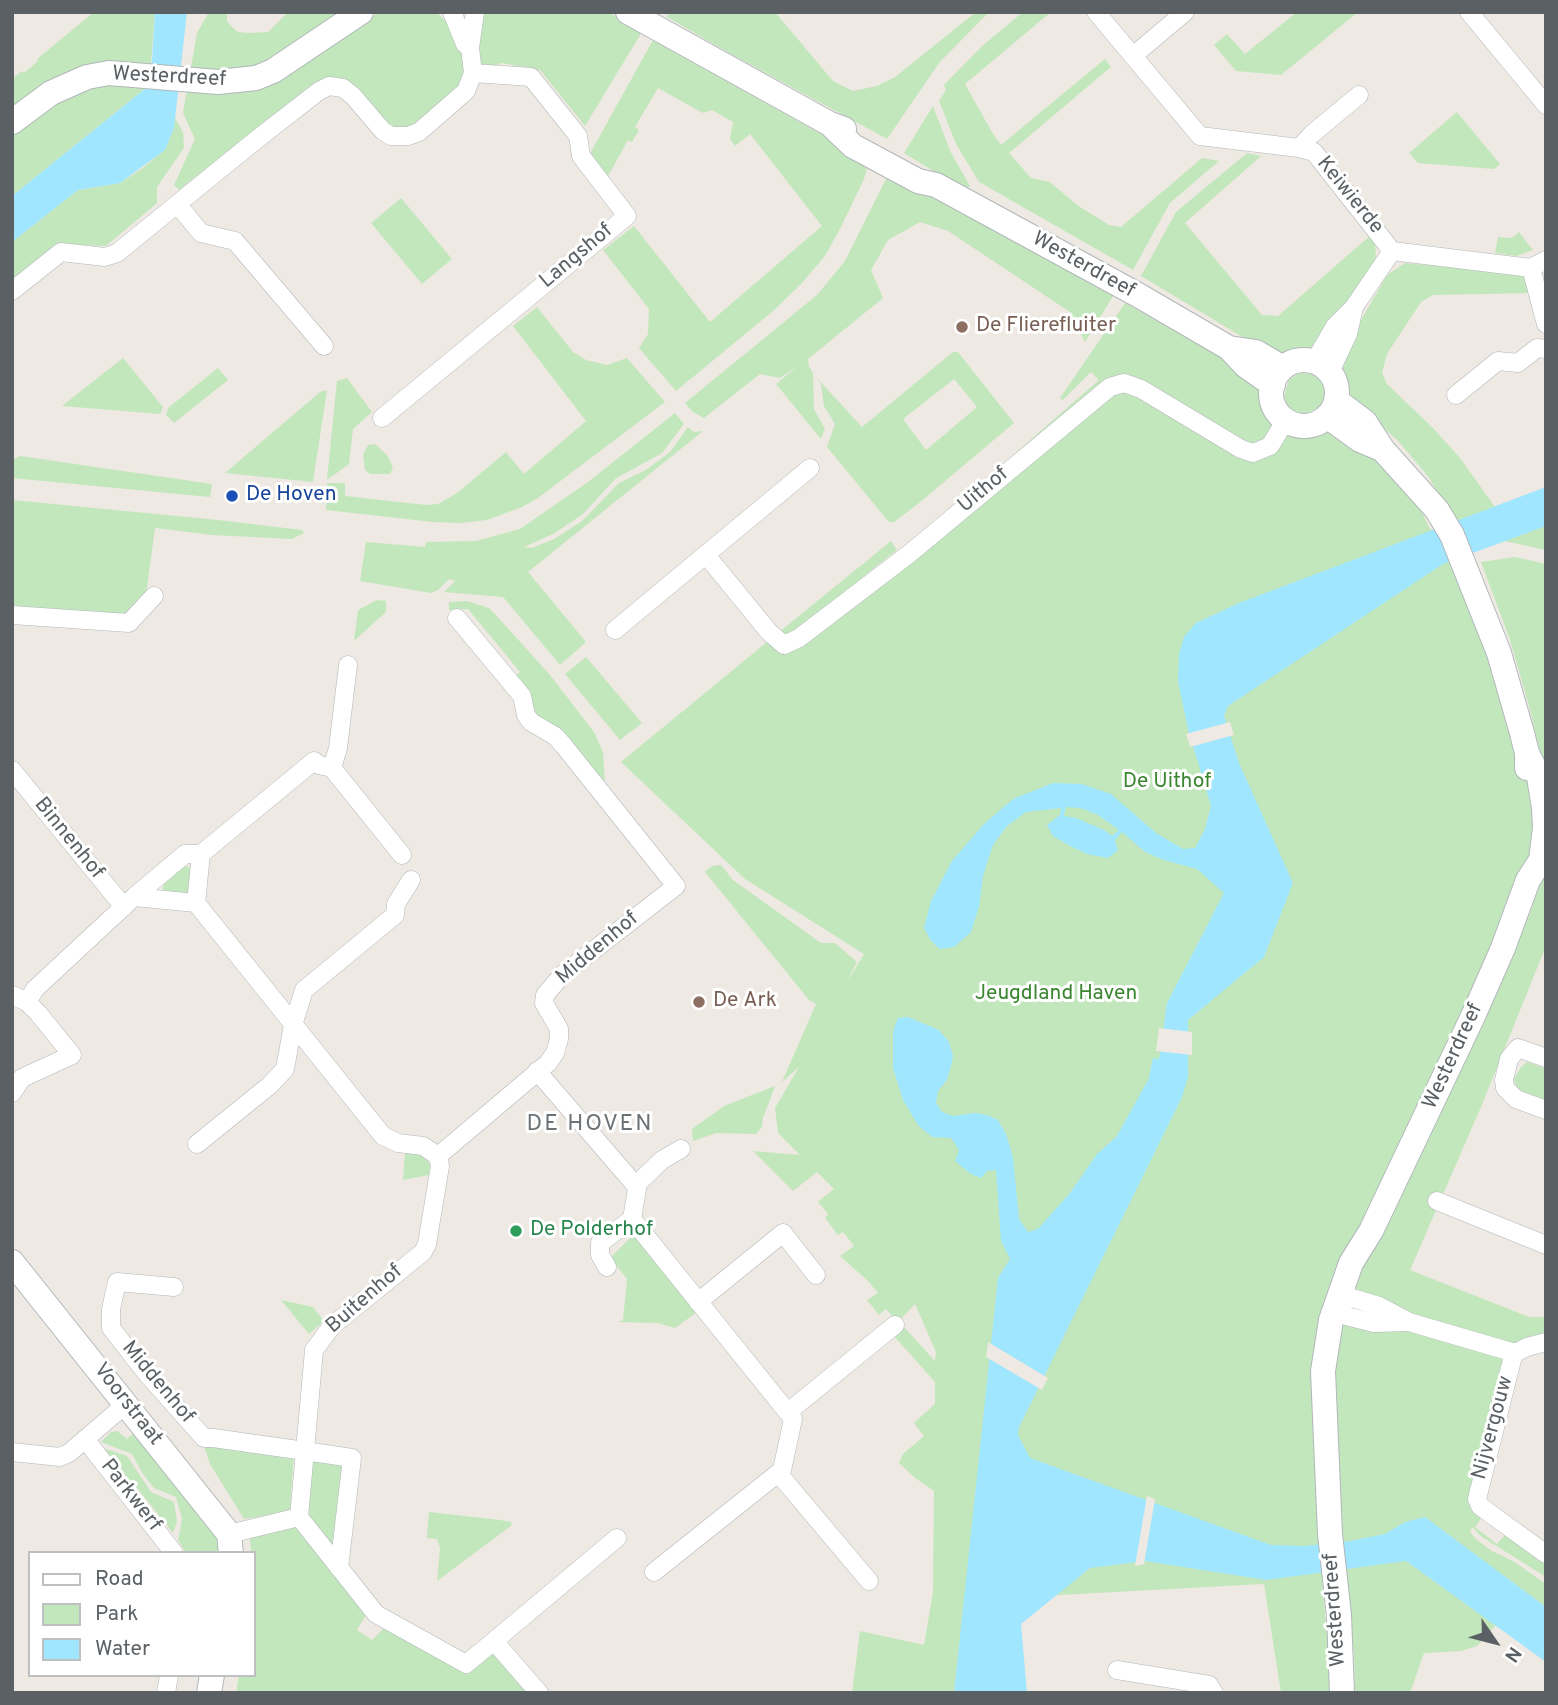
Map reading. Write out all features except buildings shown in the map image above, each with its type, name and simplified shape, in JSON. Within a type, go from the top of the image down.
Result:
[{"type":"main road","name":"Westerdreef","points":[[12,122],[51,93],[88,77],[109,74],[218,82],[256,78],[273,71],[361,12]]},
{"type":"main road","name":"Westerdreef","points":[[628,12],[830,124],[853,146],[918,181],[936,185],[1229,348],[1256,352],[1278,377]]},
{"type":"main road","points":[[1298,361],[1322,367],[1337,390],[1331,408],[1320,422],[1303,426],[1286,420],[1274,405],[1278,377],[1298,361]]},
{"type":"main road","name":"Westerdreef","points":[[1331,408],[1365,422],[1383,450],[1437,510],[1452,535],[1499,653],[1527,753],[1539,777],[1542,818],[1528,880],[1503,948],[1371,1231],[1351,1263],[1345,1306],[1323,1371],[1330,1534],[1336,1585],[1342,1693]]},
{"type":"main road","name":"Voorstraat","points":[[12,1262],[127,1404],[230,1544]]},
{"type":"street","points":[[452,12],[465,44],[470,48]]},
{"type":"street","points":[[12,291],[61,252],[105,257],[117,253],[256,139],[329,86],[343,88],[353,96],[383,131],[391,136],[408,136],[419,132],[466,91],[473,73],[470,48],[475,12]]},
{"type":"street","name":"Keiwierde","points":[[1096,12],[1200,136],[1314,152],[1392,251],[1539,264],[1546,324]]},
{"type":"street","points":[[1133,56],[1185,12]]},
{"type":"street","points":[[1469,12],[1546,105]]},
{"type":"street","name":"Langshof","points":[[382,418],[627,216],[581,156],[578,136],[531,77],[473,73]]},
{"type":"street","name":"Keiwierde","points":[[1299,148],[1359,94]]},
{"type":"street","points":[[178,205],[201,233],[235,241],[324,346]]},
{"type":"street","name":"Keiwierde","points":[[1322,367],[1348,334],[1354,307],[1392,251]]},
{"type":"street","points":[[1456,395],[1498,361],[1518,363],[1537,348],[1546,349]]},
{"type":"street","name":"Uithof","points":[[706,555],[777,640],[784,645],[791,644],[909,554],[1110,387],[1124,383],[1141,389],[1241,449],[1253,453],[1270,446],[1286,420]]},
{"type":"street","points":[[615,629],[810,468]]},
{"type":"street","points":[[12,615],[129,623],[154,596]]},
{"type":"street","name":"Middenhof","points":[[438,1156],[548,1063],[555,1053],[559,1029],[544,1003],[545,995],[563,974],[676,886],[564,746],[555,736],[531,722],[526,715],[522,696],[457,618]]},
{"type":"street","points":[[332,768],[338,748],[348,665]]},
{"type":"street","points":[[12,1093],[22,1078],[72,1055],[38,1013],[19,999],[35,989],[185,854],[201,855],[329,748],[338,748]]},
{"type":"street","points":[[314,761],[332,768],[402,855]]},
{"type":"street","name":"Binnenhof","points":[[12,770],[129,902]]},
{"type":"street","points":[[201,855],[196,903],[383,1136],[398,1143],[423,1146],[438,1156]]},
{"type":"street","points":[[197,1144],[270,1086],[285,1069],[293,1025],[304,990],[395,915],[396,904],[411,880]]},
{"type":"street","points":[[129,902],[196,903]]},
{"type":"street","points":[[1546,1058],[1518,1048],[1509,1059],[1504,1080],[1505,1088],[1516,1099],[1546,1110]]},
{"type":"street","points":[[537,1071],[636,1186]]},
{"type":"street","points":[[607,1267],[600,1255],[600,1244],[632,1219],[636,1186],[662,1160],[681,1149]]},
{"type":"street","name":"Buitenhof","points":[[299,1517],[314,1350],[332,1326],[423,1252],[440,1166],[438,1156]]},
{"type":"street","points":[[1437,1201],[1546,1245]]},
{"type":"street","points":[[632,1219],[793,1419],[782,1470],[654,1572]]},
{"type":"street","points":[[698,1302],[783,1233],[816,1275]]},
{"type":"street","name":"Middenhof","points":[[174,1287],[117,1282],[111,1309],[111,1328],[147,1374],[204,1438],[305,1451]]},
{"type":"street","name":"Nijvergouw","points":[[1345,1306],[1374,1323],[1409,1322],[1514,1352],[1546,1342]]},
{"type":"street","points":[[788,1412],[895,1325]]},
{"type":"street","name":"Nijvergouw","points":[[1514,1352],[1477,1499],[1480,1506],[1546,1554]]},
{"type":"street","name":"Parkwerf","points":[[12,1452],[61,1457],[127,1404]]},
{"type":"street","name":"Parkwerf","points":[[85,1439],[172,1551]]},
{"type":"street","points":[[305,1451],[352,1458],[339,1568]]},
{"type":"street","points":[[778,1473],[869,1581]]},
{"type":"street","points":[[230,1544],[299,1517],[376,1614],[466,1664],[617,1538]]},
{"type":"street","points":[[494,1641],[539,1693]]},
{"type":"street","points":[[1117,1670],[1209,1685],[1214,1693]]},
{"type":"green space","points":[[94,12],[155,12],[151,63],[121,63],[12,109],[12,79],[22,71],[24,73]]},
{"type":"green space","points":[[209,12],[227,12],[227,21],[231,26],[238,32],[249,33],[268,32],[288,12],[349,12],[266,66],[203,72],[191,67],[197,33]]},
{"type":"green space","points":[[379,12],[436,12],[451,26],[462,51],[466,79],[411,130],[390,130],[356,87],[344,79],[334,79],[311,85],[179,190],[174,185],[195,139],[183,113],[187,90],[347,34]]},
{"type":"green space","points":[[482,12],[608,12],[642,32],[585,126],[540,70],[501,63],[482,73],[475,37]]},
{"type":"green space","points":[[669,12],[775,12],[833,81],[853,91],[877,86],[895,77],[976,12],[989,12],[939,63],[887,139],[667,17]]},
{"type":"green space","points":[[1023,12],[1051,12],[965,84],[1001,145],[1105,59],[1111,67],[1009,153],[1031,178],[1050,182],[1077,205],[1109,225],[1121,227],[1202,158],[1219,161],[1170,203],[1133,270],[979,182],[956,144],[939,101],[946,90],[944,85],[982,46]]},
{"type":"green space","points":[[1297,12],[1358,12],[1281,75],[1236,71],[1214,45],[1227,34],[1245,54]]},
{"type":"green space","points":[[653,40],[869,161],[864,179],[825,256],[773,311],[676,391],[639,348],[648,334],[649,309],[603,250],[634,226],[710,322],[822,226],[750,134],[735,146],[730,139],[733,122],[712,110],[703,113],[658,88],[635,127],[639,130],[632,142],[628,140],[607,178],[587,159]]},
{"type":"green space","points":[[111,83],[147,87],[12,196],[12,133],[78,90]]},
{"type":"green space","points":[[933,106],[951,153],[970,186],[964,190],[904,153]]},
{"type":"green space","points":[[1457,112],[1500,164],[1494,169],[1418,163],[1409,153]]},
{"type":"green space","points":[[175,118],[183,132],[184,148],[157,187],[157,203],[106,246],[56,244],[12,281],[12,242],[78,190],[120,183],[143,168],[165,149],[174,128]]},
{"type":"green space","points":[[1247,153],[1261,156],[1185,223],[1262,315],[1278,316],[1372,234],[1375,243],[1376,260],[1319,343],[1309,350],[1292,355],[1274,356],[1141,276],[1176,212]]},
{"type":"green space","points":[[890,171],[1113,296],[1085,342],[1070,312],[948,231],[920,222],[888,240],[871,270],[883,298],[808,359],[813,373],[814,409],[825,429],[821,439],[776,384],[798,366],[780,378],[760,374],[704,418],[693,412],[685,403],[817,295],[845,261]]},
{"type":"green space","points":[[401,198],[452,259],[422,284],[371,223]]},
{"type":"green space","points":[[1519,232],[1533,250],[1516,256],[1495,253],[1498,237],[1512,238]]},
{"type":"green space","points":[[1405,263],[1501,272],[1525,277],[1535,293],[1433,295],[1421,302],[1387,354],[1382,373],[1387,384],[1460,458],[1495,507],[1457,522],[1427,475],[1398,441],[1352,399],[1344,379],[1341,364],[1343,351],[1387,275]]},
{"type":"green space","name":"De Uithof","points":[[1125,303],[1240,368],[1263,387],[1284,399],[1288,381],[1299,373],[1313,374],[1323,383],[1326,389],[1324,403],[1309,414],[1375,455],[1421,510],[1429,527],[1468,573],[1545,840],[1522,931],[1546,861],[1546,946],[1481,1107],[1410,1270],[1529,1317],[1546,1317],[1546,1335],[1505,1349],[1474,1512],[1482,1517],[1475,1527],[1497,1544],[1505,1535],[1546,1563],[1546,1577],[1482,1537],[1472,1527],[1470,1532],[1492,1551],[1513,1561],[1546,1584],[1546,1607],[1467,1549],[1427,1576],[1496,1625],[1477,1646],[1461,1651],[1424,1653],[1410,1693],[1355,1693],[1354,1654],[1345,1580],[1322,1581],[1333,1693],[1281,1693],[1264,1584],[965,1600],[954,1693],[852,1693],[860,1631],[924,1645],[933,1592],[934,1491],[899,1463],[903,1454],[924,1436],[914,1423],[935,1404],[935,1382],[894,1336],[904,1327],[935,1361],[936,1352],[915,1304],[898,1322],[886,1309],[879,1315],[867,1300],[878,1293],[840,1256],[854,1246],[843,1232],[838,1235],[825,1218],[828,1214],[818,1202],[834,1189],[817,1172],[793,1191],[753,1151],[800,1155],[778,1133],[775,1108],[799,1067],[782,1082],[816,1004],[809,1000],[705,872],[712,866],[721,865],[733,880],[821,943],[835,943],[857,962],[847,982],[864,954],[745,879],[621,762],[767,642],[775,649],[887,565],[1099,380],[1091,372],[1063,400],[1060,398]]},
{"type":"green space","points":[[537,307],[573,352],[586,360],[607,365],[627,358],[665,402],[538,498],[487,520],[433,522],[326,510],[327,483],[345,483],[345,496],[438,504],[457,493],[506,452],[524,474],[586,421],[513,326]]},
{"type":"green space","points":[[953,352],[958,352],[1014,423],[894,522],[889,522],[827,447],[835,424],[824,406],[821,384],[816,377],[862,427]],"holes":[[[954,379],[977,407],[926,450],[903,419]]]},
{"type":"green space","points":[[123,358],[163,407],[160,414],[62,406]]},
{"type":"green space","points":[[218,368],[228,380],[174,423],[166,415],[168,408]]},
{"type":"green space","points":[[347,378],[372,412],[353,429],[349,464],[327,480],[337,381]]},
{"type":"green space","points":[[327,390],[313,482],[225,473],[320,392]]},
{"type":"green space","points":[[675,413],[684,424],[662,453],[615,479],[584,513],[570,523],[524,547],[532,548],[554,539],[582,521],[619,483],[646,470],[670,452],[688,427],[694,432],[703,431],[528,572],[586,642],[560,665],[503,597],[444,592],[455,581],[449,579],[431,593],[360,581],[366,542],[425,547],[426,542],[476,541],[520,529],[588,482]]},
{"type":"green space","points":[[375,444],[387,455],[393,467],[390,474],[370,474],[365,470],[363,455],[368,445]]},
{"type":"green space","points":[[20,456],[212,484],[210,497],[12,478],[12,460]]},
{"type":"green space","points":[[12,500],[218,520],[302,530],[304,533],[292,539],[212,535],[155,528],[146,594],[129,620],[12,609]]},
{"type":"green space","points":[[1546,526],[1546,550],[1504,541]]},
{"type":"green space","points":[[891,541],[897,550],[788,636],[778,633]]},
{"type":"green space","points":[[1515,557],[1546,564],[1546,777],[1510,640],[1481,562]]},
{"type":"green space","points":[[377,600],[386,601],[386,612],[354,641],[358,610]]},
{"type":"green space","points":[[467,601],[489,608],[494,613],[550,675],[594,732],[603,752],[605,781],[531,711],[514,677],[520,672],[468,609],[449,610],[449,602]]},
{"type":"green space","points":[[586,657],[642,723],[620,740],[565,674]]},
{"type":"green space","points":[[185,866],[192,868],[189,896],[165,892],[164,882]]},
{"type":"green space","points":[[1527,1062],[1546,1069],[1546,1101],[1521,1091],[1516,1086],[1514,1079]]},
{"type":"green space","points":[[775,1086],[762,1127],[756,1134],[716,1133],[693,1141],[692,1129],[724,1106]]},
{"type":"green space","points":[[405,1152],[423,1156],[430,1164],[429,1175],[403,1180]]},
{"type":"green space","points":[[634,1234],[697,1312],[675,1328],[658,1323],[618,1322],[623,1320],[627,1279],[612,1260],[612,1256]]},
{"type":"green space","points":[[281,1300],[313,1307],[324,1321],[309,1334]]},
{"type":"green space","points":[[137,1430],[206,1508],[222,1551],[185,1551],[178,1540],[182,1519],[176,1497],[154,1488],[132,1454],[101,1442],[111,1432],[117,1431],[127,1439]]},
{"type":"green space","points":[[97,1446],[127,1456],[151,1492],[174,1502],[177,1521],[173,1533],[137,1488]]},
{"type":"green space","points":[[204,1446],[294,1453],[290,1512],[244,1519],[210,1464]]},
{"type":"green space","points":[[303,1453],[348,1461],[334,1558],[300,1514]]},
{"type":"green space","points":[[429,1512],[500,1520],[511,1522],[512,1525],[437,1581],[440,1548],[437,1539],[427,1538]]},
{"type":"green space","points":[[291,1518],[367,1613],[357,1630],[372,1640],[384,1628],[467,1674],[497,1650],[532,1693],[236,1693],[239,1677],[256,1677],[256,1551],[251,1551],[250,1538],[256,1532]]},
{"type":"water","points":[[155,12],[187,12],[174,128],[165,150],[120,183],[78,190],[12,242],[12,196],[146,88],[152,60]]},
{"type":"water","points":[[1546,487],[1546,526],[1443,564],[1228,706],[1224,716],[1239,763],[1293,883],[1264,957],[1188,1020],[1188,1077],[1182,1097],[1019,1427],[1018,1435],[1030,1458],[1271,1545],[1304,1546],[1350,1541],[1385,1534],[1405,1522],[1425,1517],[1546,1607],[1546,1662],[1406,1561],[1266,1580],[1145,1561],[1090,1568],[1021,1624],[1027,1693],[954,1693],[998,1278],[1010,1259],[1001,1241],[996,1170],[987,1171],[981,1178],[971,1174],[955,1161],[959,1150],[951,1138],[932,1137],[918,1125],[903,1100],[893,1068],[893,1031],[898,1018],[908,1017],[939,1030],[949,1042],[953,1056],[951,1066],[947,1080],[938,1091],[936,1103],[942,1112],[953,1116],[975,1113],[998,1120],[1006,1134],[1013,1157],[1019,1219],[1028,1232],[1038,1229],[1070,1193],[1097,1154],[1141,1115],[1153,1058],[1159,1059],[1167,1003],[1224,893],[1197,869],[1145,852],[1122,832],[1115,840],[1118,850],[1108,858],[1087,854],[1053,836],[1047,825],[1060,815],[1061,808],[1026,812],[1007,826],[993,845],[971,932],[954,947],[940,949],[931,941],[924,928],[931,901],[952,861],[984,824],[1013,799],[1053,783],[1082,784],[1111,794],[1156,833],[1183,849],[1195,848],[1205,829],[1211,806],[1188,729],[1178,681],[1179,654],[1184,637],[1196,623],[1239,603]],"holes":[[[1066,807],[1080,808],[1098,815],[1119,830],[1112,836],[1076,818],[1064,816]]]},
{"type":"pier","points":[[1230,722],[1234,735],[1190,747],[1186,734]]},
{"type":"pier","points":[[1159,1028],[1192,1032],[1192,1055],[1156,1051]]},
{"type":"pier","points":[[988,1342],[1048,1378],[1042,1390],[986,1357]]},
{"type":"pier","points":[[1147,1496],[1155,1499],[1144,1564],[1135,1566]]},
{"type":"waterway","points":[[1125,1140],[1154,1088]]},
{"type":"place","name":"De Flierefluiter","points":[[962,327]]},
{"type":"place","name":"De Hoven","points":[[232,496]]},
{"type":"place","name":"De Ark","points":[[699,1002]]},
{"type":"place","name":"De Polderhof","points":[[516,1231]]},
{"type":"district","name":"DE HOVEN","points":[[590,1125]]},
{"type":"park label","name":"Jeugdland Haven","points":[[1056,995]]}]
